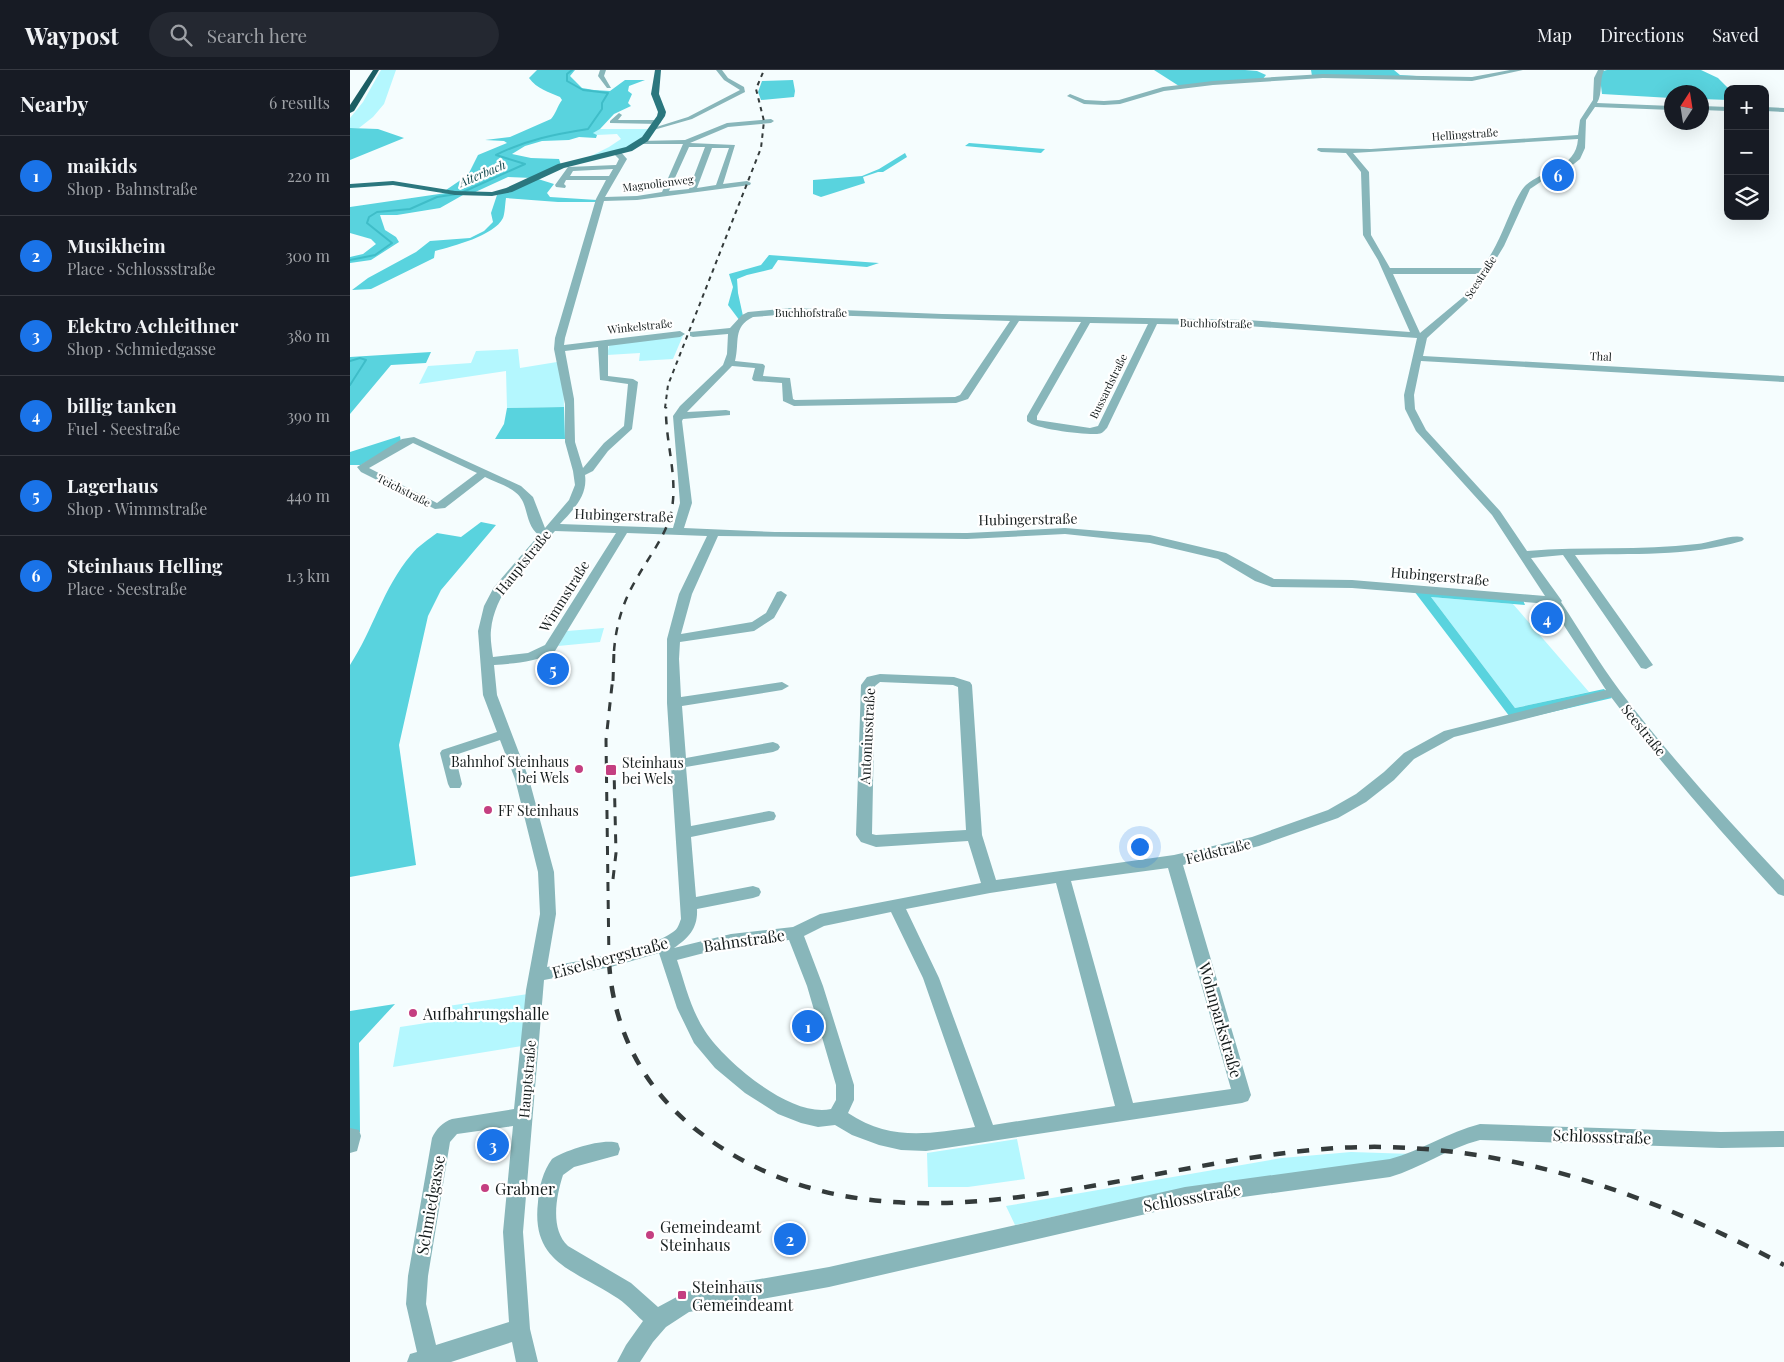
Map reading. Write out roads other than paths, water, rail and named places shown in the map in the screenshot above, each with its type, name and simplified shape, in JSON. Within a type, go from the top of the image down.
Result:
[{"type":"highway","points":[[350,101],[369,70]]},
{"type":"highway","points":[[350,111],[376,70]]},
{"type":"main road","points":[[350,186],[402,184],[455,193],[486,195],[504,192],[556,168],[617,152],[641,142],[658,122],[662,114],[655,94],[658,70]]},
{"type":"street","points":[[603,70],[601,76],[606,86],[609,87]]},
{"type":"street","points":[[652,130],[690,118],[743,91],[742,88],[726,79],[719,70]]},
{"type":"street","points":[[1070,96],[1084,102],[1104,103],[1120,102],[1163,89],[1212,83],[1323,76],[1472,79],[1520,70]]},
{"type":"street","name":"Seestraße","points":[[1601,70],[1597,78],[1597,96],[1583,120],[1580,152],[1577,157],[1567,166],[1539,179],[1527,188],[1500,246],[1463,302],[1419,336],[1409,395],[1410,409],[1414,419],[1435,448],[1496,513],[1614,692],[1643,730],[1730,832],[1784,890]]},
{"type":"street","points":[[1592,105],[1664,108]]},
{"type":"street","points":[[1709,108],[1724,109]]},
{"type":"street","points":[[1769,110],[1784,110]]},
{"type":"street","points":[[618,115],[612,122],[658,122]]},
{"type":"street","points":[[641,142],[690,142],[721,127],[739,122],[771,121]]},
{"type":"street","points":[[739,122],[739,132]]},
{"type":"street","name":"Hellingstraße","points":[[1321,150],[1349,152],[1582,137]]},
{"type":"street","points":[[661,142],[686,145],[733,146],[718,186]]},
{"type":"street","points":[[666,194],[664,191],[686,145]]},
{"type":"street","points":[[692,190],[710,145]]},
{"type":"street","points":[[581,473],[570,444],[569,399],[559,349],[563,322],[600,200],[623,158],[617,152]]},
{"type":"street","points":[[1349,152],[1365,172],[1367,235],[1388,271],[1419,336]]},
{"type":"street","points":[[611,178],[563,182],[573,168],[618,166]]},
{"type":"street","name":"Magnolienweg","points":[[600,200],[632,199],[747,183]]},
{"type":"street","points":[[1388,271],[1485,271]]},
{"type":"street","name":"Buchhofstraße","points":[[734,331],[748,315],[774,312],[858,312],[907,316],[1247,323],[1419,336]]},
{"type":"street","points":[[730,363],[760,366],[757,379],[787,380],[788,401],[790,402],[956,400],[964,397],[970,389],[1016,319]]},
{"type":"street","name":"Bussardstraße","points":[[1087,320],[1032,416],[1032,421],[1090,430],[1102,428],[1153,322]]},
{"type":"street","points":[[677,532],[686,503],[676,426],[678,416],[730,363],[734,331],[693,334]]},
{"type":"street","name":"Winkelstraße","points":[[559,349],[680,334]]},
{"type":"street","name":"Winkelstraße","points":[[581,473],[589,470],[606,447],[625,432],[629,426],[633,382],[603,378],[603,343]]},
{"type":"street","name":"Thal","points":[[1416,358],[1784,379]]},
{"type":"street","points":[[678,416],[726,412]]},
{"type":"street","name":"Teichstraße","points":[[484,474],[442,506],[435,506],[362,467],[406,441],[414,440],[517,488],[527,497],[538,529],[549,530]]},
{"type":"street","name":"Hauptstraße","points":[[527,1362],[520,1329],[513,1232],[536,975],[548,914],[546,872],[522,780],[490,695],[484,631],[490,606],[500,587],[579,493],[582,487],[581,473]]},
{"type":"street","name":"Hubingerstraße","points":[[549,530],[623,530],[775,535],[967,536],[1065,531],[1150,539],[1222,556],[1258,578],[1272,583],[1352,584],[1556,602]]},
{"type":"street","name":"Wimmstraße","points":[[487,662],[535,656],[544,653],[550,648],[623,530]]},
{"type":"street","name":"Eiselsbergstraße","points":[[536,975],[667,950],[685,930],[689,916],[689,904],[674,704],[673,638],[677,616],[683,599],[714,533]]},
{"type":"street","points":[[1523,555],[1694,548],[1725,544],[1738,539]]},
{"type":"street","points":[[1567,552],[1646,666]]},
{"type":"street","points":[[673,638],[750,628],[760,624],[772,616],[780,595]]},
{"type":"street","name":"Antoniusstraße","points":[[974,835],[876,841],[866,838],[864,835],[868,685],[872,680],[880,678],[954,681],[965,685],[974,835],[990,886]]},
{"type":"street","points":[[674,704],[782,686]]},
{"type":"street","name":"Feldstraße","points":[[795,933],[820,920],[990,886],[1174,861],[1254,842],[1333,814],[1361,798],[1389,776],[1410,756],[1449,734],[1614,692]]},
{"type":"street","points":[[455,784],[448,753],[505,734]]},
{"type":"street","points":[[678,764],[773,747]]},
{"type":"street","points":[[683,833],[769,816]]},
{"type":"street","name":"Wohnparkstraße","points":[[837,1116],[862,1132],[875,1137],[909,1142],[940,1142],[1242,1095],[1174,861]]},
{"type":"street","points":[[1062,876],[1126,1112]]},
{"type":"street","points":[[689,904],[753,892]]},
{"type":"street","points":[[896,905],[931,978],[987,1134]]},
{"type":"street","name":"Bahnstraße","points":[[667,950],[795,933],[815,986],[845,1085],[845,1100],[837,1116]]},
{"type":"street","points":[[667,950],[688,1015],[699,1037],[720,1062],[763,1096],[789,1110],[815,1119],[837,1116]]},
{"type":"street","name":"Schmiedgasse","points":[[423,1360],[416,1304],[418,1276],[441,1138],[452,1127],[524,1116]]},
{"type":"street","name":"Schlossstraße","points":[[628,1362],[642,1339],[657,1320],[669,1310],[686,1302],[829,1277],[1185,1196],[1398,1166],[1422,1157],[1441,1145],[1463,1136],[1480,1132],[1721,1140],[1784,1139]]},
{"type":"street","points":[[611,1149],[567,1161],[557,1166],[553,1173],[548,1197],[546,1225],[555,1247],[561,1253],[624,1290],[657,1320]]},
{"type":"street","points":[[423,1360],[520,1329]]},
{"type":"waterway","name":"Aiterbach","points":[[463,192],[525,164],[496,155],[518,145],[541,138],[588,129],[602,109],[602,103],[608,93],[583,90],[567,81],[567,74],[572,70]]},
{"type":"waterway","name":"Aiterbach","points":[[350,260],[375,255],[392,243],[367,223],[369,217],[377,212],[410,209],[437,197],[457,194]]},
{"type":"waterway","name":"Aiterbach","points":[[350,361],[360,358],[366,360],[350,385]]},
{"type":"railway","points":[[665,408],[668,385],[761,148],[764,121],[756,89],[764,70]]},
{"type":"railway","points":[[614,651],[616,632],[624,604],[667,525],[673,503],[673,476],[666,407]]},
{"type":"railway","points":[[613,681],[614,650]]},
{"type":"railway","points":[[609,963],[606,740],[613,676]]},
{"type":"railway","points":[[613,879],[616,853],[614,769]]},
{"type":"railway","points":[[609,962],[617,1010],[624,1032],[645,1074],[659,1094],[676,1112],[694,1128],[772,1175],[855,1198],[941,1203],[1030,1196],[1210,1164],[1299,1151],[1386,1147],[1439,1150],[1491,1157],[1542,1168],[1592,1182],[1641,1199],[1689,1219],[1784,1265]]},
{"type":"place","name":"Steinhaus Helling","points":[[1558,175]]},
{"type":"place","name":"billig tanken","points":[[1547,618]]},
{"type":"place","name":"Lagerhaus","points":[[553,669]]},
{"type":"place","name":"Bahnhof Steinhaus bei Wels","points":[[579,769]]},
{"type":"place","name":"Steinhaus bei Wels","points":[[611,770]]},
{"type":"place","name":"FF Steinhaus","points":[[488,810]]},
{"type":"place","name":"Aufbahrungshalle","points":[[413,1013]]},
{"type":"place","name":"maikids","points":[[808,1026]]},
{"type":"place","name":"Elektro Achleithner","points":[[493,1145]]},
{"type":"place","name":"Grabner","points":[[485,1188]]},
{"type":"place","name":"Gemeindeamt Steinhaus","points":[[650,1235]]},
{"type":"place","name":"Musikheim","points":[[790,1239]]},
{"type":"place","name":"Steinhaus Gemeindeamt","points":[[682,1295]]}]
